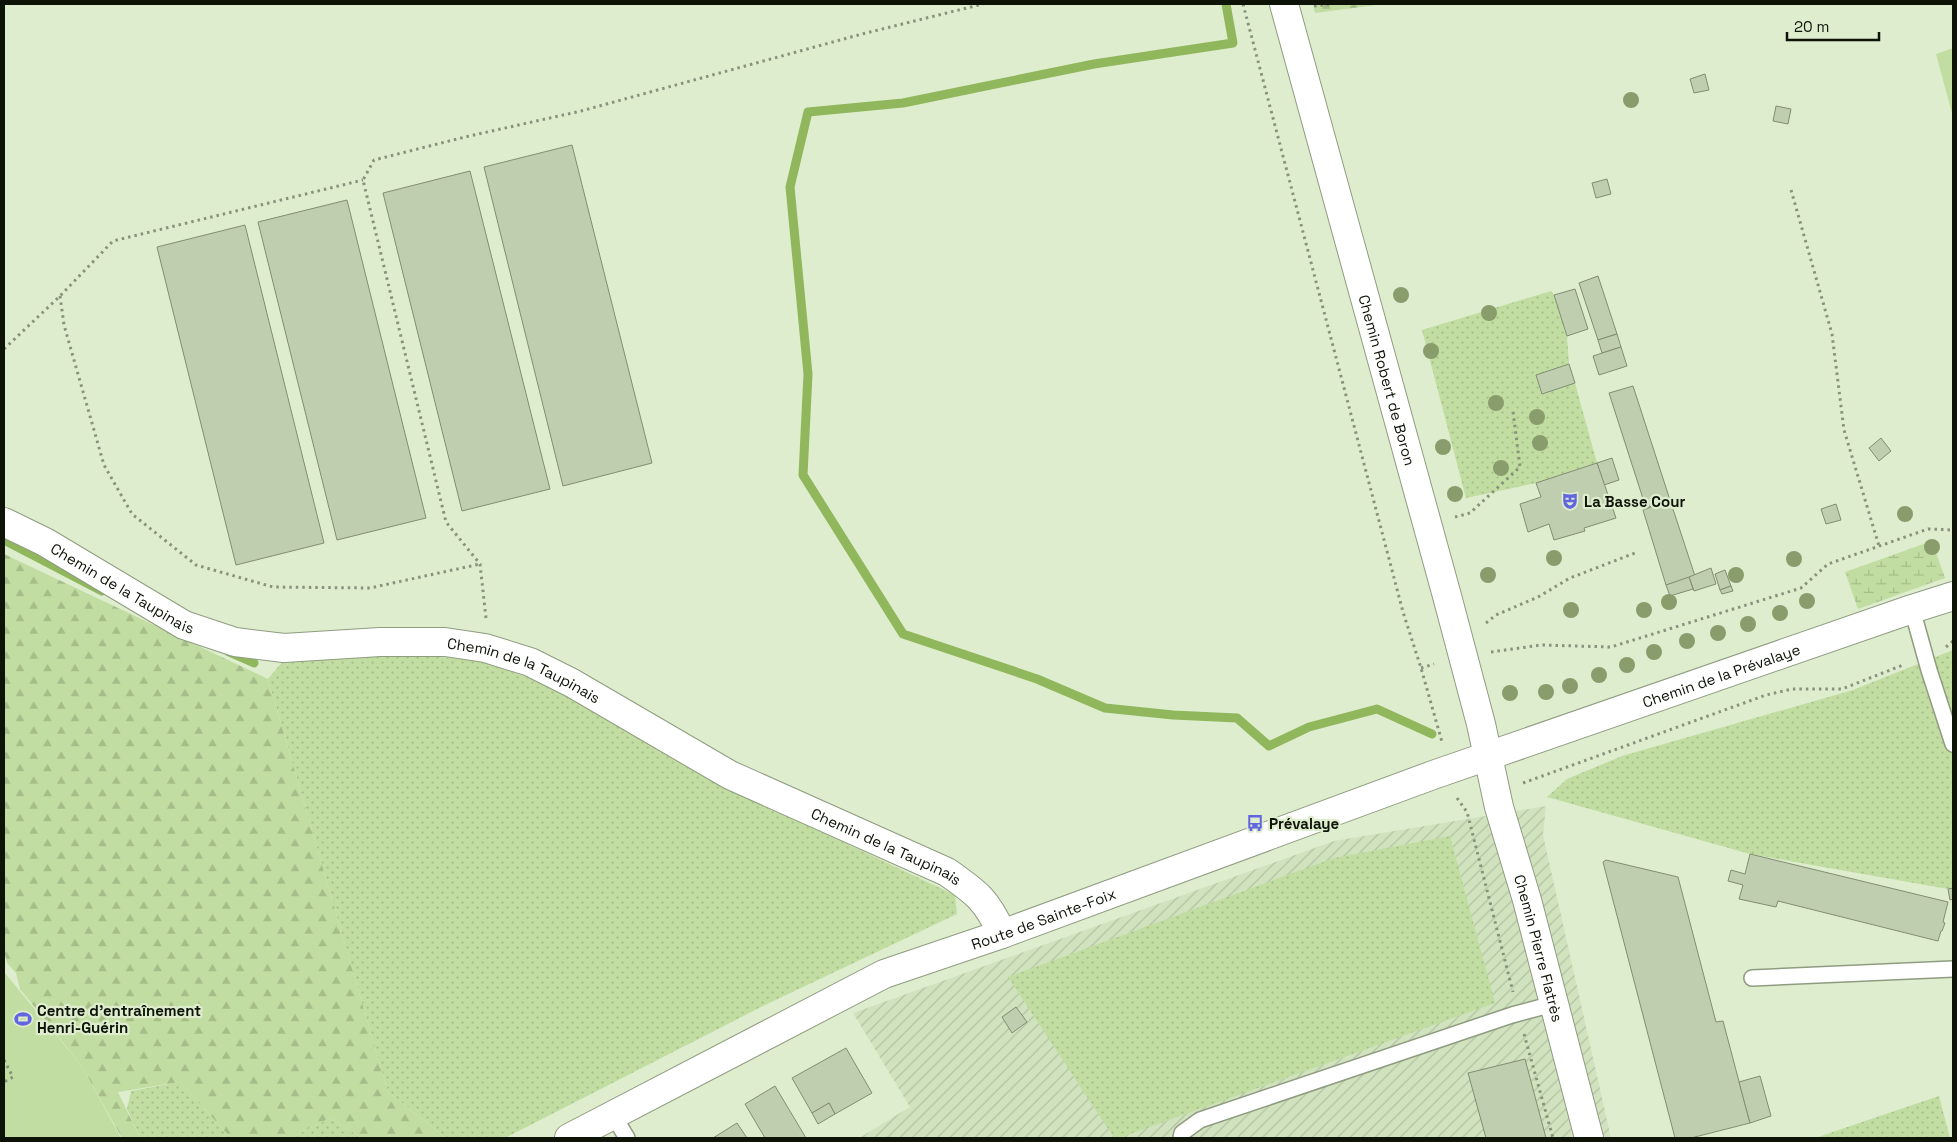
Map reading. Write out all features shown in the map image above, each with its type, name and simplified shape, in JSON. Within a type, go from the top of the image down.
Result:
[{"type":"street","name":"Chemin Robert de Boron","points":[[1284,4],[1428,526],[1488,756]]},
{"type":"street","name":"Chemin de la Taupinais","points":[[4,522],[45,542],[184,625],[235,642],[284,648],[380,642],[445,642],[485,648],[530,662],[572,683],[730,775],[947,872],[974,891],[991,910],[1002,934]]},
{"type":"street","name":"Chemin de la Prévalaye","points":[[1488,756],[1953,596]]},
{"type":"street","name":"Route de Sainte-Foix","points":[[569,1138],[884,974],[1002,934],[1488,756]]},
{"type":"street","name":"Chemin Pierre Flatrès","points":[[1488,756],[1496,793],[1554,1004],[1588,1138]]},
{"type":"lane","points":[[1912,609],[1953,744]]},
{"type":"lane","points":[[1752,978],[1953,969]]},
{"type":"lane","points":[[1181,1138],[1182,1133],[1200,1120],[1518,1013],[1554,1004]]},
{"type":"lane","points":[[613,1115],[627,1138]]},
{"type":"path","points":[[485,648],[486,608],[480,564],[446,522],[363,180],[374,160],[581,111],[853,37],[983,4]]},
{"type":"path","points":[[1243,4],[1403,612],[1421,668],[1449,770],[1451,790],[1467,812],[1518,1013],[1553,1138]]},
{"type":"path","points":[[4,349],[60,296],[113,240],[363,180]]},
{"type":"path","points":[[1791,190],[1832,334],[1844,430],[1879,546]]},
{"type":"path","points":[[60,296],[64,325],[104,465],[132,514],[196,565],[273,586],[370,588],[480,564]]},
{"type":"path","points":[[1428,526],[1470,513],[1520,467],[1513,411]]},
{"type":"path","points":[[1486,652],[1541,645],[1610,647],[1801,588],[1828,564],[1928,529],[1953,530]]},
{"type":"path","points":[[1460,644],[1496,615],[1538,597],[1570,578],[1635,553]]},
{"type":"path","points":[[1496,793],[1766,695],[1792,689],[1842,689],[1926,657],[1953,641]]},
{"type":"path","points":[[4,1060],[13,1077],[4,1082]]},
{"type":"shaded area","points":[[1546,806],[1543,835],[1611,1138],[859,1138],[910,1107],[853,1013],[1334,841]]},
{"type":"green space","points":[[1313,4],[1384,4],[1315,13]]},
{"type":"green space","points":[[1953,48],[1953,117],[1936,54]]},
{"type":"green space","name":"La Basse Cour","points":[[1551,291],[1567,336],[1569,364],[1536,375],[1542,394],[1575,383],[1597,463],[1536,483],[1466,498],[1422,330]]},
{"type":"green space","points":[[1932,541],[1945,578],[1858,609],[1845,572]]},
{"type":"green space","points":[[4,554],[268,679],[388,1092],[446,1138],[362,1138],[330,1118],[290,1138],[231,1138],[180,1082],[118,1092],[140,1138],[122,1138],[81,1065],[20,989],[16,973],[7,963],[4,951]]},
{"type":"green space","points":[[1953,650],[1953,887],[1948,889],[1750,854],[1547,797],[1567,779],[1622,756],[1853,690]]},
{"type":"green space","points":[[417,655],[475,660],[545,683],[739,793],[955,895],[957,914],[763,1006],[505,1138],[446,1138],[388,1092],[268,679],[283,661]]},
{"type":"green space","points":[[1450,836],[1495,1003],[1119,1138],[1114,1138],[1008,977],[1334,858]]},
{"type":"green space","name":"Centre d'entraînement Henri-Guérin","points":[[4,972],[81,1065],[121,1138],[4,1138]]},
{"type":"green space","points":[[180,1082],[231,1138],[140,1138],[127,1109],[131,1091]]},
{"type":"green space","points":[[1939,1096],[1950,1138],[1815,1138]]},
{"type":"green space","points":[[330,1118],[362,1138],[290,1138]]},
{"type":"building","points":[[1705,74],[1709,90],[1694,93],[1690,79]]},
{"type":"building","points":[[1776,106],[1791,109],[1788,124],[1773,121]]},
{"type":"building","points":[[572,145],[652,463],[563,486],[484,167]]},
{"type":"building","points":[[470,171],[550,489],[462,511],[383,193]]},
{"type":"building","points":[[1607,179],[1611,194],[1596,198],[1592,183]]},
{"type":"building","points":[[347,200],[426,518],[337,540],[258,222]]},
{"type":"building","points":[[245,225],[324,543],[236,565],[157,247]]},
{"type":"building","points":[[1598,276],[1617,334],[1598,340],[1579,283]]},
{"type":"building","points":[[1575,289],[1588,329],[1567,336],[1554,295]]},
{"type":"building","points":[[1617,334],[1621,347],[1602,353],[1598,340]]},
{"type":"building","points":[[1621,347],[1627,366],[1599,375],[1593,356]]},
{"type":"building","points":[[1569,364],[1575,383],[1542,394],[1536,375]]},
{"type":"building","points":[[1633,386],[1670,500],[1646,508],[1609,393]]},
{"type":"building","points":[[1881,438],[1891,451],[1879,461],[1869,448]]},
{"type":"building","points":[[1612,458],[1619,480],[1604,485],[1597,463]]},
{"type":"building","name":"La Basse Cour","points":[[1597,463],[1616,518],[1584,528],[1585,531],[1554,540],[1549,524],[1528,532],[1520,504],[1541,497],[1536,483]]},
{"type":"building","points":[[1670,500],[1695,576],[1666,585],[1643,510]]},
{"type":"building","points":[[1836,504],[1841,520],[1826,524],[1821,509]]},
{"type":"building","points":[[1711,568],[1716,584],[1694,591],[1689,577]]},
{"type":"building","points":[[1725,570],[1731,586],[1720,590],[1715,574]]},
{"type":"building","points":[[1689,577],[1693,589],[1670,596],[1666,585]]},
{"type":"building","points":[[1731,586],[1733,591],[1722,594],[1720,590]]},
{"type":"building","points":[[1750,854],[1948,902],[1943,922],[1945,923],[1938,941],[1778,901],[1776,907],[1739,899],[1743,885],[1728,881],[1731,870],[1745,874]]},
{"type":"building","points":[[1606,860],[1678,877],[1716,1022],[1723,1021],[1750,1123],[1691,1138],[1675,1138],[1603,862]]},
{"type":"building","points":[[1953,888],[1953,899],[1950,900],[1948,889]]},
{"type":"building","points":[[1016,1007],[1027,1022],[1012,1033],[1002,1017]]},
{"type":"building","points":[[846,1048],[872,1093],[835,1114],[829,1103],[812,1113],[792,1078]]},
{"type":"building","points":[[1525,1059],[1546,1138],[1486,1138],[1468,1073]]},
{"type":"building","points":[[1760,1076],[1771,1116],[1750,1123],[1739,1082]]},
{"type":"building","points":[[775,1086],[806,1138],[765,1138],[745,1104]]},
{"type":"building","points":[[829,1103],[835,1114],[818,1124],[812,1113]]},
{"type":"building","points":[[737,1123],[747,1138],[713,1138]]},
{"type":"waterway","points":[[1226,4],[1233,43],[1094,64],[903,103],[808,112],[790,187],[808,374],[803,475],[903,634],[1037,679],[1105,708],[1173,715],[1237,718],[1269,746],[1309,727],[1377,709],[1432,734]]},
{"type":"waterway","points":[[4,540],[102,591]]},
{"type":"waterway","points":[[229,652],[254,663]]},
{"type":"place","name":"La Basse Cour","points":[[1570,501]]},
{"type":"place","name":"Prévalaye","points":[[1255,823]]},
{"type":"place","name":"Centre d'entraînement Henri-Guérin","points":[[23,1019]]}]
